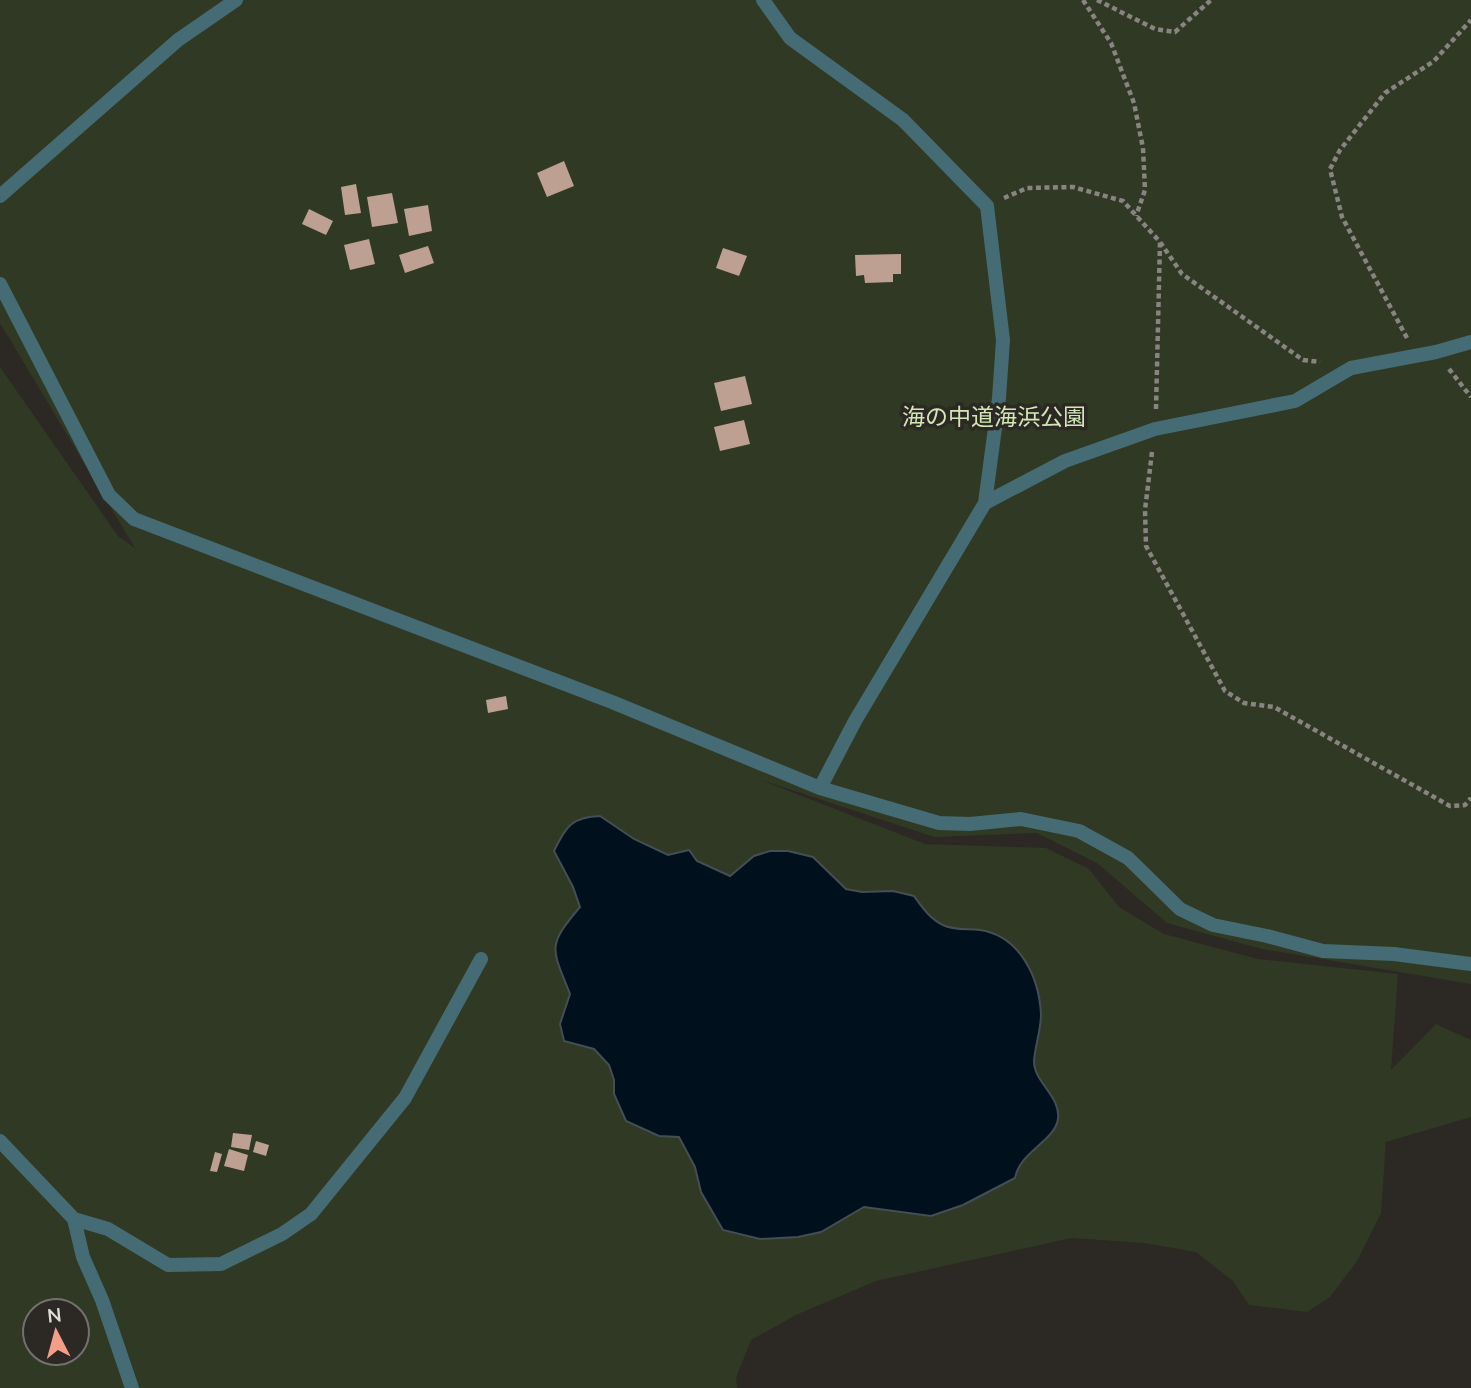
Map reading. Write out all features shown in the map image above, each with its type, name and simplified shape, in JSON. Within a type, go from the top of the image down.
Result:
[{"type":"lane","points":[[0,196],[178,40],[236,0]]},
{"type":"lane","points":[[763,0],[790,38],[904,120],[987,206],[1003,340],[999,398],[985,503],[855,721],[820,788]]},
{"type":"lane","points":[[0,284],[109,495],[134,519],[612,702],[820,788],[939,823],[970,824],[1021,819],[1079,831],[1128,858],[1180,909],[1213,925],[1323,951],[1394,954],[1471,964]]},
{"type":"lane","points":[[985,503],[1065,461],[1155,429],[1295,401],[1350,368],[1436,352],[1471,342]]},
{"type":"lane","points":[[0,1141],[74,1219],[108,1229],[168,1265],[221,1264],[282,1234],[311,1214],[405,1098],[481,959]]},
{"type":"lane","points":[[74,1219],[83,1257],[102,1300],[132,1388]]},
{"type":"path","points":[[1083,0],[1111,43],[1134,103],[1143,148],[1145,190],[1136,216]]},
{"type":"path","points":[[1097,0],[1155,29],[1175,32],[1210,0]]},
{"type":"path","points":[[1421,355],[1412,346],[1342,217],[1330,169],[1340,150],[1385,93],[1434,61],[1471,20]]},
{"type":"path","points":[[987,206],[1027,188],[1073,187],[1123,201],[1160,242],[1182,274],[1303,360],[1350,368]]},
{"type":"path","points":[[1160,242],[1155,429],[1145,510],[1146,546],[1225,691],[1244,703],[1274,707],[1450,806],[1465,805],[1471,798]]},
{"type":"path","points":[[1436,352],[1471,397]]},
{"type":"green space","name":"海の中道海浜公園","points":[[0,0],[1471,0],[1471,984],[1262,949],[1167,923],[1097,863],[1037,833],[934,837],[758,779],[925,844],[1046,848],[1089,869],[1119,907],[1164,934],[1258,959],[1398,974],[1391,1070],[1436,1024],[1471,1040],[1471,1117],[1386,1142],[1381,1213],[1357,1261],[1330,1297],[1307,1312],[1249,1305],[1233,1281],[1196,1252],[1144,1243],[1071,1238],[876,1281],[796,1315],[751,1340],[736,1378],[737,1388],[0,1388],[0,367],[118,536],[135,548],[0,323]]},
{"type":"water","points":[[600,816],[634,839],[668,855],[689,850],[697,861],[730,876],[754,856],[770,851],[788,851],[813,857],[846,889],[862,892],[893,891],[914,896],[930,916],[947,927],[980,930],[1006,940],[1025,960],[1036,986],[1041,1014],[1034,1061],[1038,1076],[1056,1103],[1058,1111],[1058,1119],[1051,1134],[1023,1160],[1015,1178],[963,1205],[931,1216],[864,1207],[821,1232],[798,1237],[760,1239],[723,1230],[701,1192],[695,1167],[679,1137],[659,1136],[626,1121],[614,1094],[614,1080],[609,1065],[594,1049],[564,1041],[560,1024],[570,994],[559,967],[556,948],[562,931],[580,907],[554,851],[571,824],[583,818]]},
{"type":"building","points":[[564,161],[574,186],[547,197],[537,173]]},
{"type":"building","points":[[356,184],[361,213],[345,215],[341,187]]},
{"type":"building","points":[[392,193],[398,223],[372,227],[367,197]]},
{"type":"building","points":[[428,205],[432,231],[409,236],[404,209]]},
{"type":"building","points":[[309,209],[333,221],[326,235],[302,224]]},
{"type":"building","points":[[369,239],[375,264],[350,270],[344,245]]},
{"type":"building","points":[[428,246],[434,263],[405,273],[399,255]]},
{"type":"building","points":[[723,248],[747,256],[739,276],[716,268]]},
{"type":"building","points":[[901,254],[901,274],[893,274],[893,282],[865,283],[864,275],[856,276],[855,255]]},
{"type":"building","points":[[745,376],[752,404],[721,411],[714,383]]},
{"type":"building","points":[[744,420],[750,444],[720,451],[714,427]]},
{"type":"building","points":[[506,696],[508,709],[488,713],[486,700]]},
{"type":"building","points":[[233,1133],[252,1135],[249,1150],[231,1147]]},
{"type":"building","points":[[256,1141],[269,1145],[266,1156],[253,1152]]},
{"type":"building","points":[[229,1149],[248,1155],[244,1171],[224,1166]]},
{"type":"building","points":[[215,1152],[222,1154],[217,1172],[210,1171]]}]
